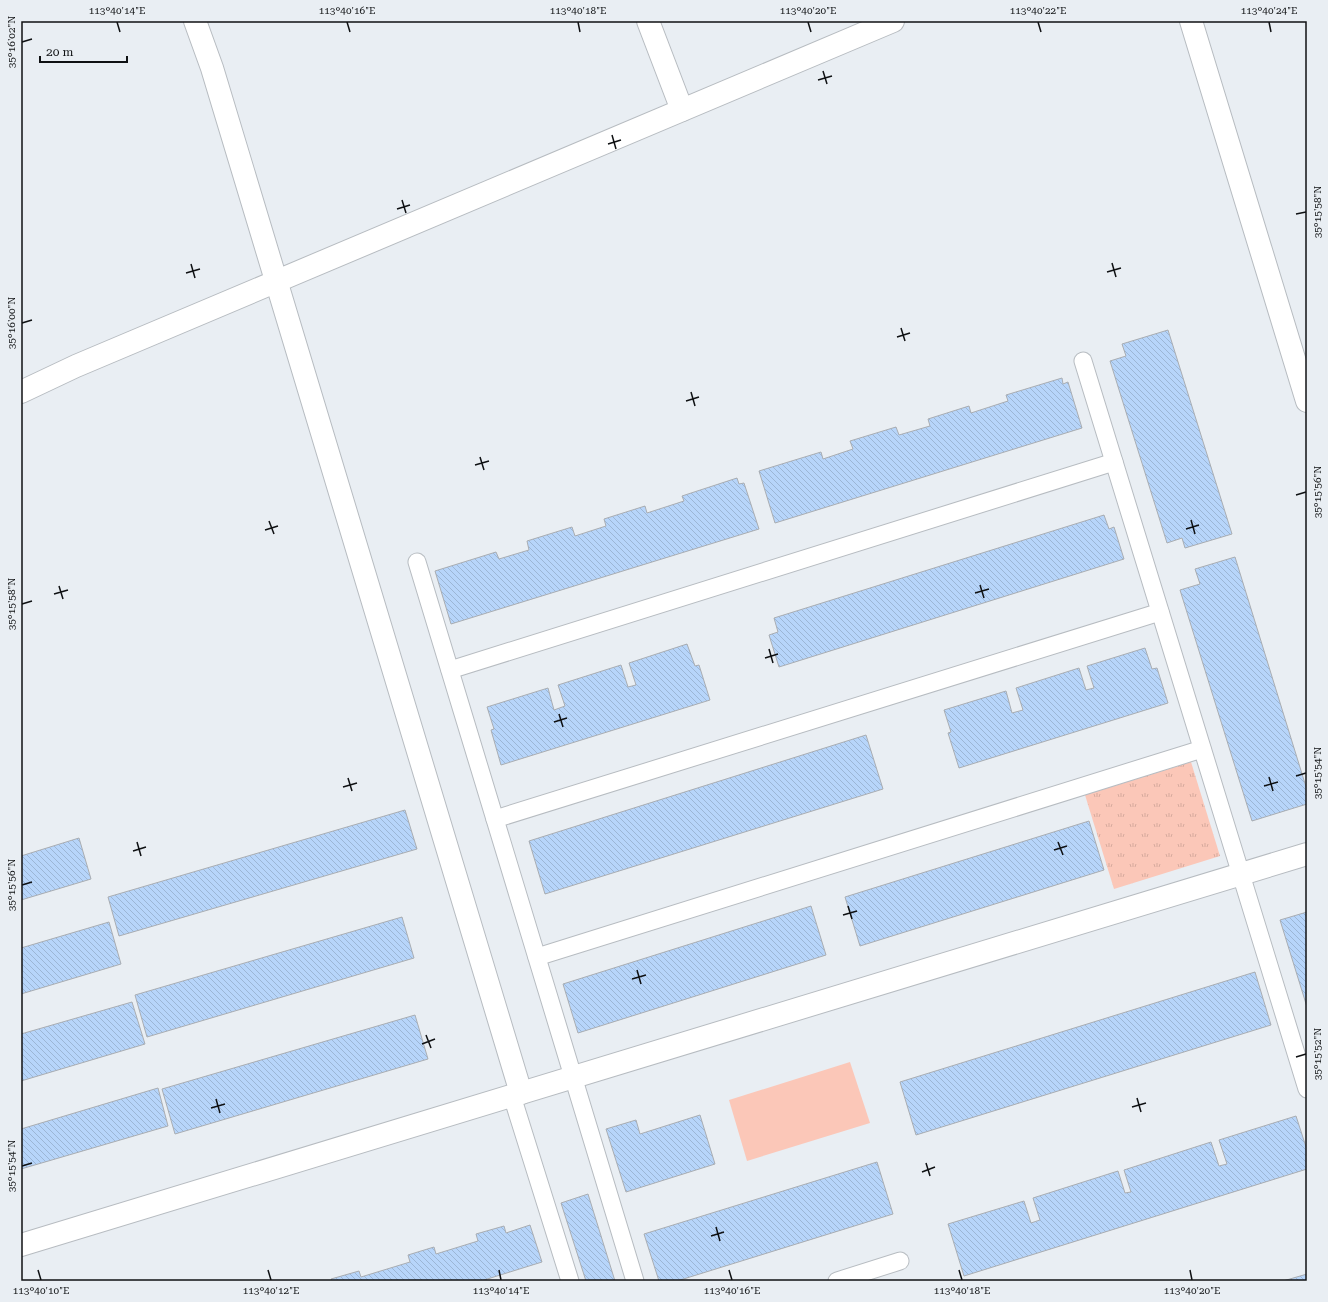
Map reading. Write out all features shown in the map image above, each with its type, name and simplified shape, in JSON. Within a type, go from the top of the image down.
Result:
[{"type":"street","points":[[195,21],[212,68],[277,282],[517,1094]]},
{"type":"street","points":[[648,21],[682,110]]},
{"type":"street","points":[[21,392],[76,366],[893,21]]},
{"type":"street","points":[[1191,21],[1307,400]]},
{"type":"street","points":[[21,1245],[1307,854]]},
{"type":"lane","points":[[1083,361],[1307,1089]]},
{"type":"lane","points":[[450,670],[1114,462]]},
{"type":"lane","points":[[417,562],[635,1281]]},
{"type":"lane","points":[[495,819],[1160,612]]},
{"type":"lane","points":[[537,957],[1202,749]]},
{"type":"lane","points":[[517,1094],[570,1281]]},
{"type":"lane","points":[[837,1281],[900,1261]]},
{"type":"green space","points":[[1191,762],[1220,856],[1114,889],[1085,795]]},
{"type":"green space","points":[[850,1062],[870,1123],[747,1161],[729,1100]]},
{"type":"building","points":[[1168,330],[1232,534],[1185,548],[1182,538],[1167,543],[1110,361],[1126,356],[1122,344]]},
{"type":"building","points":[[1062,378],[1063,384],[1068,382],[1082,428],[775,523],[759,471],[821,452],[823,459],[853,449],[850,441],[896,427],[899,435],[930,426],[928,419],[969,406],[971,413],[1008,401],[1006,395]]},
{"type":"building","points":[[737,478],[739,484],[744,483],[759,529],[451,624],[435,571],[496,552],[499,559],[529,550],[527,541],[572,527],[575,536],[606,526],[604,519],[645,506],[647,513],[684,501],[682,496]]},
{"type":"building","points":[[1104,515],[1109,529],[1114,527],[1124,559],[779,667],[769,635],[778,632],[774,618]]},
{"type":"building","points":[[1235,557],[1307,790],[1307,804],[1252,821],[1180,590],[1200,584],[1195,569]]},
{"type":"building","points":[[687,644],[695,666],[699,665],[710,700],[501,765],[491,730],[494,729],[487,707],[548,688],[554,710],[565,706],[558,685],[621,665],[628,687],[636,685],[629,663]]},
{"type":"building","points":[[1145,648],[1152,669],[1157,668],[1168,703],[959,768],[948,733],[951,732],[944,710],[1006,691],[1012,713],[1023,710],[1016,688],[1079,668],[1086,690],[1094,688],[1087,666]]},
{"type":"building","points":[[866,735],[883,789],[545,894],[529,841]]},
{"type":"building","points":[[405,810],[417,849],[119,936],[108,897]]},
{"type":"building","points":[[1089,821],[1104,870],[860,946],[845,897]]},
{"type":"building","points":[[79,838],[91,879],[21,900],[21,856]]},
{"type":"building","points":[[811,906],[826,955],[578,1033],[563,984]]},
{"type":"building","points":[[1307,912],[1307,1007],[1280,920]]},
{"type":"building","points":[[402,917],[414,958],[147,1037],[135,995]]},
{"type":"building","points":[[109,922],[121,964],[21,994],[21,948]]},
{"type":"building","points":[[1255,972],[1271,1025],[916,1135],[900,1082]]},
{"type":"building","points":[[132,1002],[145,1044],[21,1081],[21,1034]]},
{"type":"building","points":[[415,1015],[428,1059],[175,1134],[162,1089]]},
{"type":"building","points":[[158,1088],[168,1126],[21,1169],[21,1129]]},
{"type":"building","points":[[700,1115],[715,1164],[626,1192],[606,1129],[636,1120],[640,1134]]},
{"type":"building","points":[[1296,1116],[1307,1150],[1307,1169],[964,1276],[948,1224],[1024,1201],[1031,1223],[1040,1220],[1033,1198],[1118,1171],[1125,1193],[1131,1192],[1124,1170],[1211,1142],[1219,1166],[1227,1164],[1219,1140]]},
{"type":"building","points":[[877,1162],[893,1214],[677,1281],[659,1281],[644,1234]]},
{"type":"building","points":[[588,1194],[615,1281],[586,1281],[561,1203]]},
{"type":"building","points":[[530,1225],[542,1262],[481,1281],[332,1281],[331,1279],[359,1271],[361,1277],[410,1262],[408,1255],[434,1247],[436,1254],[478,1241],[476,1234],[504,1226],[506,1233]]},
{"type":"building","points":[[1307,1274],[1307,1281],[1283,1281]]}]
